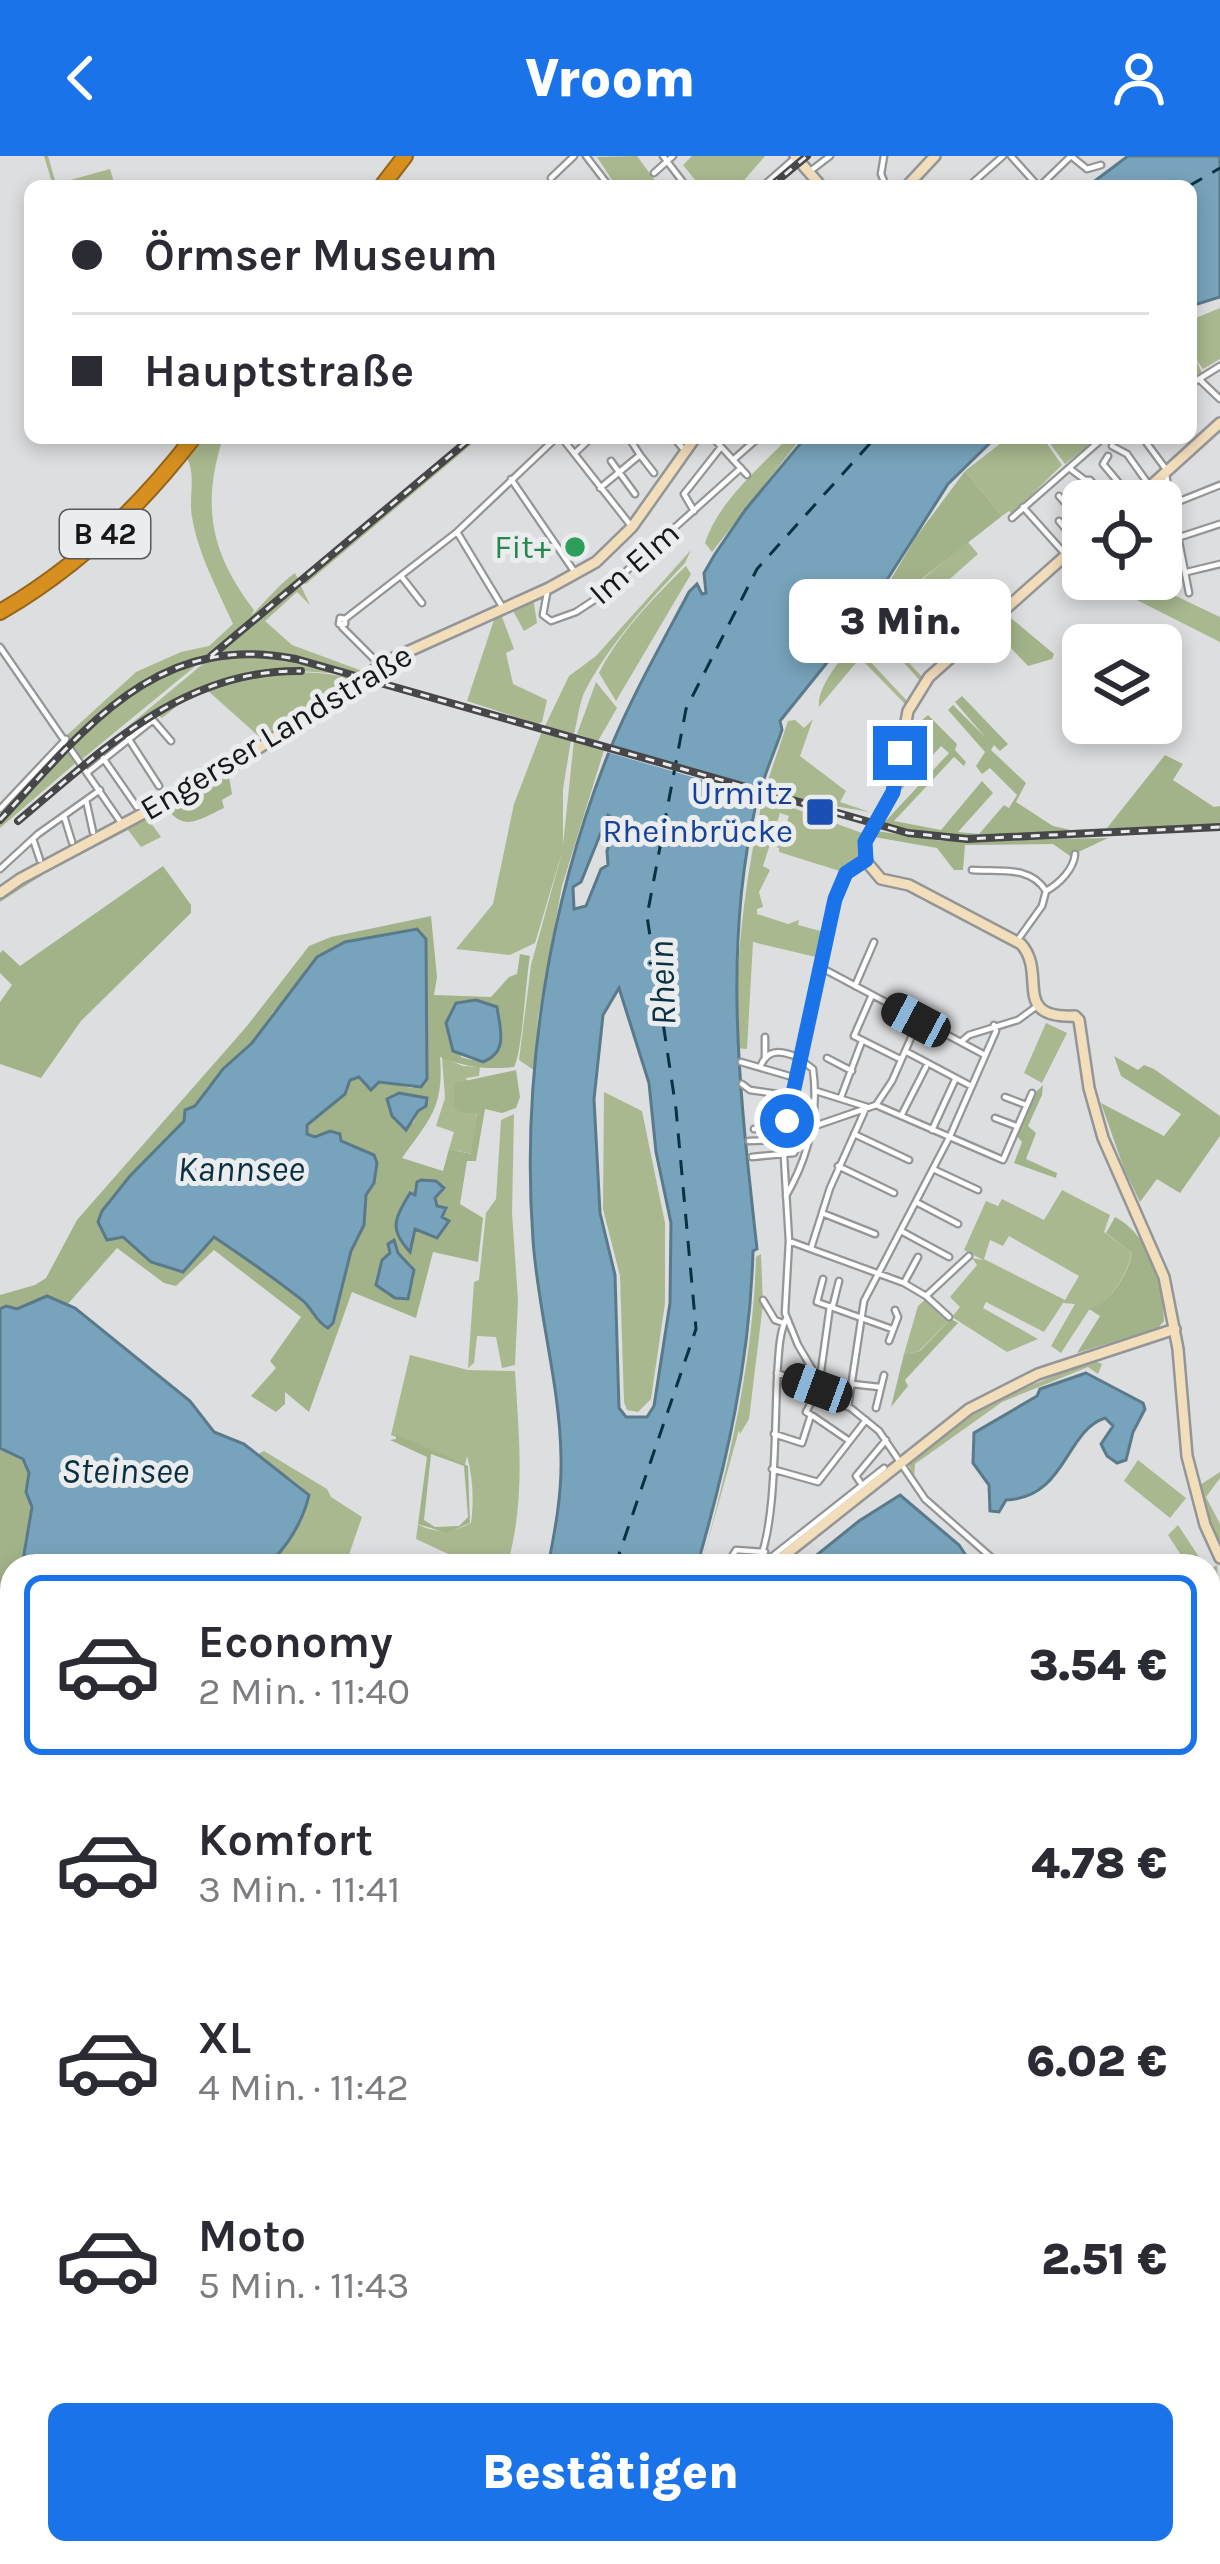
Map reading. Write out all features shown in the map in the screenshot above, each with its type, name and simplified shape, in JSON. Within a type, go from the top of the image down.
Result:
[{"type":"highway","points":[[390,180],[408,156]]},
{"type":"highway","name":"B 42","points":[[0,610],[66,567],[118,523],[185,444]]},
{"type":"main road","points":[[915,180],[935,156]]},
{"type":"main road","points":[[796,157],[816,180]]},
{"type":"main road","points":[[1164,480],[1220,423]]},
{"type":"main road","name":"Engerser Landstraße","points":[[0,893],[234,765],[380,664],[549,588],[607,554],[691,444]]},
{"type":"main road","points":[[1062,559],[917,692],[904,722],[893,792],[865,842],[866,860],[881,879],[912,887],[1017,941],[1031,959],[1031,990],[1038,1005],[1051,1015],[1078,1017],[1103,1138],[1159,1264],[1175,1330],[1187,1456],[1205,1525],[1218,1554]]},
{"type":"main road","points":[[786,1554],[969,1409],[1016,1384],[1175,1330]]},
{"type":"street","points":[[586,156],[604,180]]},
{"type":"street","points":[[809,172],[830,156]]},
{"type":"street","points":[[977,180],[1007,156],[1033,180]]},
{"type":"street","points":[[1045,180],[1071,156],[1087,169],[1101,165]]},
{"type":"street","points":[[551,178],[570,157]]},
{"type":"street","points":[[770,180],[796,157]]},
{"type":"street","points":[[654,173],[668,158]]},
{"type":"street","points":[[1197,381],[1220,366]]},
{"type":"street","points":[[1200,380],[1220,399]]},
{"type":"street","points":[[380,664],[343,622],[458,532],[552,444]]},
{"type":"street","points":[[565,444],[632,527]]},
{"type":"street","points":[[575,453],[585,444]]},
{"type":"street","points":[[633,444],[654,473]]},
{"type":"street","points":[[679,444],[686,452]]},
{"type":"street","points":[[718,444],[747,475]]},
{"type":"street","points":[[733,460],[751,444]]},
{"type":"street","points":[[1012,518],[1096,444]]},
{"type":"street","points":[[1147,444],[1169,480]]},
{"type":"street","points":[[1112,446],[1127,454],[1148,480]]},
{"type":"street","points":[[694,511],[685,494],[721,447]]},
{"type":"street","points":[[600,488],[640,455]]},
{"type":"street","points":[[1108,456],[1103,464],[1114,480]]},
{"type":"street","points":[[611,461],[635,494]]},
{"type":"street","points":[[1068,467],[1085,480]]},
{"type":"street","name":"Im Elm","points":[[549,588],[544,618],[550,621],[575,612],[617,585],[623,574],[740,468]]},
{"type":"street","points":[[512,479],[576,574]]},
{"type":"street","points":[[1182,502],[1220,485]]},
{"type":"street","points":[[1023,506],[1062,550]]},
{"type":"street","points":[[1059,521],[1062,524]]},
{"type":"street","points":[[1182,536],[1220,524]]},
{"type":"street","points":[[458,532],[498,611]]},
{"type":"street","points":[[1182,550],[1190,593]]},
{"type":"street","points":[[1187,572],[1220,564]]},
{"type":"street","points":[[401,576],[416,595]]},
{"type":"street","points":[[0,647],[3,659],[66,739],[122,824]]},
{"type":"street","points":[[88,772],[155,720],[171,741]]},
{"type":"street","points":[[128,738],[159,786]]},
{"type":"street","points":[[0,808],[66,739]]},
{"type":"street","points":[[103,758],[137,808],[145,802]]},
{"type":"street","points":[[0,869],[100,790]]},
{"type":"street","points":[[86,800],[93,832]]},
{"type":"street","points":[[64,816],[72,842]]},
{"type":"street","points":[[33,839],[40,860]]},
{"type":"street","points":[[1017,941],[1042,906],[1046,891],[1061,879],[1075,854]]},
{"type":"street","points":[[734,1554],[736,1550],[765,1552],[789,1241],[783,1140],[832,910],[846,873],[866,860]]},
{"type":"street","points":[[972,870],[1029,874],[1046,891]]},
{"type":"street","points":[[832,910],[845,913]]},
{"type":"street","points":[[855,986],[874,942]]},
{"type":"street","points":[[820,968],[985,1055]]},
{"type":"street","points":[[872,995],[854,1035],[901,1060]]},
{"type":"street","points":[[962,1041],[994,1025],[1023,1018],[1038,1005]]},
{"type":"street","points":[[876,1105],[918,1022]]},
{"type":"street","points":[[848,1408],[860,1315],[950,1136],[996,1031],[994,1025]]},
{"type":"street","points":[[760,1066],[765,1037]]},
{"type":"street","points":[[842,1097],[862,1041]]},
{"type":"street","points":[[902,1116],[928,1062],[905,1051]]},
{"type":"street","points":[[752,1157],[794,1153],[818,1104],[812,1066],[782,1052],[765,1056]]},
{"type":"street","points":[[827,1058],[852,1070]]},
{"type":"street","points":[[741,1062],[796,1078]]},
{"type":"street","points":[[927,1066],[973,1086]]},
{"type":"street","points":[[932,1130],[956,1079]]},
{"type":"street","points":[[742,1084],[750,1090],[792,1096]]},
{"type":"street","points":[[816,1090],[867,1107]]},
{"type":"street","points":[[754,1129],[808,1128],[876,1105],[1004,1160],[1032,1093]]},
{"type":"street","points":[[1005,1097],[1026,1105]]},
{"type":"street","points":[[811,1248],[838,1166],[867,1107]]},
{"type":"street","points":[[994,1118],[1016,1126]]},
{"type":"street","points":[[785,1196],[807,1149],[812,1132],[808,1128]]},
{"type":"street","points":[[854,1134],[909,1160]]},
{"type":"street","points":[[749,1141],[783,1140]]},
{"type":"street","points":[[838,1166],[894,1193]]},
{"type":"street","points":[[933,1169],[978,1190]]},
{"type":"street","points":[[916,1202],[958,1224]]},
{"type":"street","points":[[822,1213],[875,1234]]},
{"type":"street","points":[[901,1231],[949,1257]]},
{"type":"street","points":[[789,1241],[904,1283],[949,1317]]},
{"type":"street","points":[[926,1296],[969,1256]]},
{"type":"street","points":[[904,1283],[918,1257]]},
{"type":"street","points":[[823,1279],[818,1302],[892,1329]]},
{"type":"street","points":[[821,1371],[839,1281]]},
{"type":"street","points":[[763,1300],[776,1320],[785,1320]]},
{"type":"street","points":[[889,1341],[898,1317],[895,1310]]},
{"type":"street","points":[[785,1320],[819,1386]]},
{"type":"street","points":[[777,1373],[819,1386],[866,1420],[898,1453],[916,1449]]},
{"type":"street","points":[[876,1408],[884,1375]]},
{"type":"street","points":[[852,1384],[879,1387]]},
{"type":"street","points":[[819,1386],[806,1412],[848,1440]]},
{"type":"street","points":[[772,1433],[802,1443],[811,1415]]},
{"type":"street","points":[[771,1469],[818,1482],[866,1420]]},
{"type":"street","points":[[887,1444],[925,1499],[987,1554]]},
{"type":"street","points":[[862,1484],[856,1476],[887,1444]]},
{"type":"street","points":[[773,1554],[884,1468]]},
{"type":"green space","points":[[44,156],[48,156],[55,180]]},
{"type":"green space","points":[[637,156],[655,180],[612,180],[597,157]]},
{"type":"green space","points":[[692,156],[765,156],[744,180],[695,180],[683,165]]},
{"type":"green space","points":[[110,169],[113,180],[70,180]]},
{"type":"green space","points":[[1220,308],[1220,359],[1203,369],[1197,361],[1197,318]]},
{"type":"green space","points":[[191,444],[221,444],[213,486],[214,528],[228,569],[254,610],[251,616],[289,577],[295,573],[298,579],[206,657],[190,661],[204,659],[81,760],[72,745],[121,702],[175,667],[132,689],[70,743],[66,736],[136,672],[181,652],[209,646],[233,624],[195,531],[192,476],[184,453]]},
{"type":"green space","points":[[466,444],[472,444],[306,584],[301,583]]},
{"type":"green space","points":[[782,444],[796,444],[712,552],[705,543],[711,528],[740,486]]},
{"type":"green space","points":[[1000,444],[1047,444],[1062,465],[1012,514],[1002,516],[965,471]]},
{"type":"green space","points":[[1050,444],[1090,444],[1065,464]]},
{"type":"green space","points":[[965,471],[1002,516],[905,592],[871,625],[869,616],[916,537]]},
{"type":"green space","points":[[968,542],[978,554],[891,631],[902,644],[897,650],[924,679],[921,682],[883,639],[864,655],[907,706],[860,658],[819,707],[823,688],[855,643]]},
{"type":"green space","points":[[691,550],[596,672],[582,699],[574,734],[545,726],[569,676],[596,656]]},
{"type":"green space","points":[[686,566],[691,574],[616,701],[599,673],[627,630]]},
{"type":"green space","points":[[300,584],[310,605],[297,592],[265,621],[292,645],[365,672],[356,675],[264,653],[214,655]]},
{"type":"green space","points":[[533,598],[537,623],[524,631],[513,611],[502,617],[514,649],[506,653],[513,684],[547,700],[538,724],[467,701],[495,617]]},
{"type":"green space","points":[[1182,599],[1220,617],[1220,642],[1137,600]]},
{"type":"green space","points":[[1006,614],[1054,654],[1052,659],[1028,666],[991,627]]},
{"type":"green space","points":[[248,654],[350,675],[290,671],[250,673],[193,692],[273,673],[355,679],[264,741],[207,690],[162,718],[158,715],[86,767],[146,718],[187,693],[141,719],[84,763],[210,658]]},
{"type":"green space","points":[[596,682],[617,708],[598,741],[577,734]]},
{"type":"green space","points":[[962,696],[1008,744],[1000,751],[994,745],[991,750],[1026,783],[1016,802],[1053,826],[1107,828],[1165,755],[1183,764],[1173,780],[1214,807],[1220,806],[1220,825],[967,838],[882,825],[949,753],[941,746],[892,800],[902,754],[926,728],[921,721],[928,715],[957,744],[955,750],[966,762],[964,766],[954,757],[894,821],[941,830],[982,781],[993,793],[958,832],[979,834],[1004,805],[1009,808],[1017,795],[990,768],[982,774],[976,766],[985,752],[948,710],[953,705],[986,738],[955,702]]},
{"type":"green space","points":[[813,719],[800,756],[846,791],[840,802],[870,812],[780,797],[765,789],[788,721],[795,720],[804,728]]},
{"type":"green space","points":[[542,731],[571,740],[563,789],[563,845],[574,740],[605,747],[562,886],[538,1017],[535,1071],[519,1060],[531,965],[563,849],[535,943],[510,955],[456,949],[493,904],[514,804]]},
{"type":"green space","points":[[70,749],[78,761],[0,828],[0,823]]},
{"type":"green space","points":[[228,771],[232,794],[222,800],[224,808],[187,822],[168,809]]},
{"type":"green space","points":[[763,797],[862,833],[863,854],[843,872],[779,852],[772,846],[776,831],[784,832],[789,816],[780,813],[763,866],[770,870],[759,892],[763,907],[757,914],[788,924],[799,920],[798,925],[824,932],[820,958],[753,942],[747,1049],[737,1048],[739,953]]},
{"type":"green space","points":[[164,810],[151,823],[161,837],[141,847],[128,830],[0,902],[0,895],[39,870]]},
{"type":"green space","points":[[877,831],[942,841],[1108,838],[1070,856],[1053,844],[965,845],[963,870],[954,870],[937,848],[874,837],[868,848]]},
{"type":"green space","points":[[163,866],[191,905],[191,913],[81,1021],[41,1078],[0,1064],[0,1002],[12,985],[0,973],[0,953],[3,950],[20,966]]},
{"type":"green space","points":[[431,916],[437,977],[434,995],[491,997],[517,974],[520,954],[530,956],[514,1067],[476,1067],[440,1057],[440,1088],[433,1112],[402,1158],[443,1171],[449,1149],[471,1154],[477,1113],[454,1108],[455,1083],[516,1070],[520,1097],[516,1108],[502,1113],[485,1109],[476,1161],[467,1161],[460,1204],[483,1218],[478,1262],[433,1252],[416,1318],[352,1292],[309,1412],[285,1392],[285,1404],[276,1412],[251,1396],[276,1368],[270,1361],[301,1317],[214,1250],[176,1286],[164,1283],[117,1248],[67,1305],[47,1296],[17,1309],[0,1309],[0,1295],[46,1278],[77,1220],[247,1026],[309,946]],"holes":[[[417,929],[426,939],[428,1069],[412,1088],[359,1077],[350,1080],[345,1094],[307,1125],[307,1134],[315,1137],[330,1131],[374,1155],[377,1163],[374,1183],[366,1195],[364,1225],[351,1251],[329,1328],[287,1288],[213,1237],[176,1270],[151,1262],[124,1236],[107,1240],[98,1222],[110,1200],[184,1121],[208,1086],[252,1043],[293,993],[308,966],[345,942]],[[476,1000],[497,1007],[500,1041],[494,1056],[476,1061],[461,1057],[446,1023],[457,1003]],[[399,1093],[410,1095],[418,1110],[414,1122],[401,1127],[387,1100]],[[418,1187],[444,1187],[435,1198],[448,1222],[437,1237],[415,1229],[409,1251],[397,1235],[398,1216],[407,1197],[415,1196]],[[394,1241],[398,1253],[412,1266],[412,1284],[388,1291],[376,1285],[378,1271]]]},
{"type":"green space","points":[[1046,1023],[1067,1033],[1042,1083],[1024,1073]]},
{"type":"green space","points":[[1114,1056],[1138,1070],[1144,1065],[1154,1069],[1220,1116],[1220,1136],[1180,1193],[1157,1179],[1140,1202],[1124,1169],[1101,1103],[1164,1136],[1181,1114],[1121,1076]]},
{"type":"green space","points":[[442,1057],[480,1067],[479,1076],[466,1078],[477,1112],[472,1154],[449,1149],[454,1132],[436,1126],[445,1098]]},
{"type":"green space","points":[[1043,1085],[1028,1126],[1036,1133],[1026,1159],[1057,1173],[1056,1178],[1014,1163],[1022,1142],[1016,1135]]},
{"type":"green space","points":[[604,1092],[642,1111],[665,1223],[665,1303],[651,1399],[638,1412],[627,1410],[624,1402],[620,1276],[603,1209]]},
{"type":"green space","points":[[514,1114],[515,1365],[502,1368],[496,1337],[477,1336],[474,1363],[468,1368],[474,1282],[479,1280],[486,1213],[496,1199],[501,1120]]},
{"type":"green space","points":[[1062,1190],[1110,1215],[1104,1232],[1132,1253],[1116,1287],[1089,1310],[1061,1353],[1051,1346],[1075,1304],[1063,1303],[1044,1332],[986,1302],[983,1308],[1038,1339],[1007,1352],[952,1317],[960,1307],[950,1297],[977,1265],[972,1258],[983,1260],[964,1250],[986,1201],[998,1206],[1002,1199],[1044,1220]],"holes":[[[1009,1236],[1079,1276],[1065,1300],[984,1259],[990,1240],[1003,1246]]]},
{"type":"green space","points":[[1115,1217],[1146,1248],[1161,1292],[1164,1321],[1158,1328],[1077,1353],[1100,1316],[1089,1309],[1111,1294],[1130,1261],[1132,1253],[1106,1233]]},
{"type":"green space","points":[[761,1254],[763,1304],[749,1419],[740,1434],[739,1430],[704,1554],[738,1413],[756,1257]]},
{"type":"green space","points":[[927,1298],[951,1319],[919,1351],[904,1354],[918,1306]]},
{"type":"green space","points":[[951,1319],[958,1323],[905,1380],[908,1386],[891,1407],[904,1354],[920,1351]]},
{"type":"green space","points":[[410,1355],[468,1370],[515,1371],[519,1493],[510,1554],[448,1554],[416,1539],[418,1524],[445,1531],[471,1523],[471,1472],[467,1456],[465,1465],[391,1435]]},
{"type":"green space","points":[[1094,1361],[1102,1364],[1098,1374],[1088,1367],[1002,1402],[915,1464],[914,1479],[908,1463],[950,1429],[1020,1391]]},
{"type":"green space","points":[[396,1434],[468,1466],[470,1523],[447,1533],[418,1524],[427,1457],[390,1440]],"holes":[[[431,1454],[464,1466],[468,1517],[459,1526],[435,1527],[424,1520]]]},
{"type":"green space","points":[[0,1448],[23,1459],[32,1507],[26,1554],[0,1554]]},
{"type":"green space","points":[[264,1451],[327,1489],[331,1497],[362,1517],[349,1554],[278,1554],[293,1534],[309,1496],[258,1454]]},
{"type":"green space","points":[[1138,1460],[1186,1498],[1170,1518],[1124,1481]]},
{"type":"green space","points":[[1220,1472],[1206,1497],[1220,1524],[1220,1551],[1197,1487]]},
{"type":"green space","points":[[1178,1525],[1197,1554],[1180,1554],[1168,1535]]},
{"type":"water","points":[[1128,156],[1220,156],[1220,297],[1197,304],[1197,180],[1096,180]]},
{"type":"water","name":"Rhein","points":[[800,444],[989,444],[948,484],[855,630],[841,636],[834,654],[780,721],[782,730],[758,799],[745,864],[737,973],[741,1084],[757,1249],[753,1251],[735,1410],[700,1554],[550,1554],[561,1457],[533,1240],[530,1178],[531,1115],[544,989],[589,805],[620,727],[689,592],[697,584],[706,593],[704,573]],"holes":[[[608,815],[616,821],[608,865],[601,869],[586,906],[574,909],[573,887],[581,882]],[[619,988],[649,1083],[656,1152],[671,1223],[670,1303],[654,1406],[647,1417],[626,1417],[619,1408],[615,1275],[600,1213],[594,1099],[603,1015]]]},
{"type":"water","name":"Kannsee","points":[[417,929],[426,939],[427,1079],[421,1087],[379,1082],[371,1090],[359,1077],[350,1080],[345,1094],[307,1125],[307,1134],[340,1134],[341,1141],[374,1155],[377,1163],[374,1183],[366,1195],[364,1225],[351,1251],[333,1323],[328,1328],[323,1325],[302,1300],[214,1237],[183,1272],[151,1262],[123,1237],[107,1240],[98,1222],[102,1211],[184,1121],[185,1110],[195,1106],[223,1069],[252,1043],[317,957],[345,942]]},
{"type":"water","points":[[476,1000],[497,1007],[501,1031],[497,1052],[483,1062],[453,1051],[446,1023],[456,1003]]},
{"type":"water","points":[[399,1093],[427,1098],[406,1130],[392,1116],[387,1099]]},
{"type":"water","points":[[421,1180],[436,1181],[444,1188],[435,1198],[437,1206],[446,1208],[442,1217],[449,1221],[437,1238],[415,1229],[410,1252],[396,1223]]},
{"type":"water","points":[[394,1240],[398,1253],[414,1270],[408,1299],[395,1298],[376,1285],[382,1260],[390,1253],[388,1244]]},
{"type":"water","name":"Steinsee","points":[[47,1296],[75,1308],[190,1401],[214,1432],[244,1444],[309,1495],[281,1551],[24,1554],[32,1507],[26,1492],[29,1473],[23,1459],[0,1448],[0,1309],[17,1309]]},
{"type":"water","points":[[1086,1373],[1143,1403],[1145,1409],[1126,1460],[1117,1463],[1101,1444],[1113,1426],[1105,1418],[1081,1436],[1041,1488],[1006,1500],[999,1512],[990,1511],[989,1485],[973,1463],[974,1433],[1037,1396],[1040,1389]]},
{"type":"water","points":[[900,1495],[965,1554],[818,1554]]},
{"type":"pier","points":[[605,746],[767,793],[765,798],[603,751]]},
{"type":"ferry route","points":[[1197,181],[1220,168]]},
{"type":"ferry route","points":[[619,1554],[696,1329],[676,1109],[647,916],[686,709],[757,569],[870,444]]},
{"type":"railway","points":[[778,180],[807,156]]},
{"type":"railway","points":[[211,656],[464,444]]},
{"type":"railway","points":[[0,820],[62,753],[127,695],[163,674],[203,660],[247,654],[296,659],[908,833],[967,839],[1220,827]]},
{"type":"railway","points":[[18,821],[114,742],[182,699],[258,674],[301,671]]},
{"type":"place","name":"Fit+","points":[[575,547]]},
{"type":"place","name":"Urmitz Rheinbrücke","points":[[820,812]]},
{"type":"route","points":[[787,1121],[835,899],[846,873],[866,860],[865,842],[893,792],[900,753]]}]
